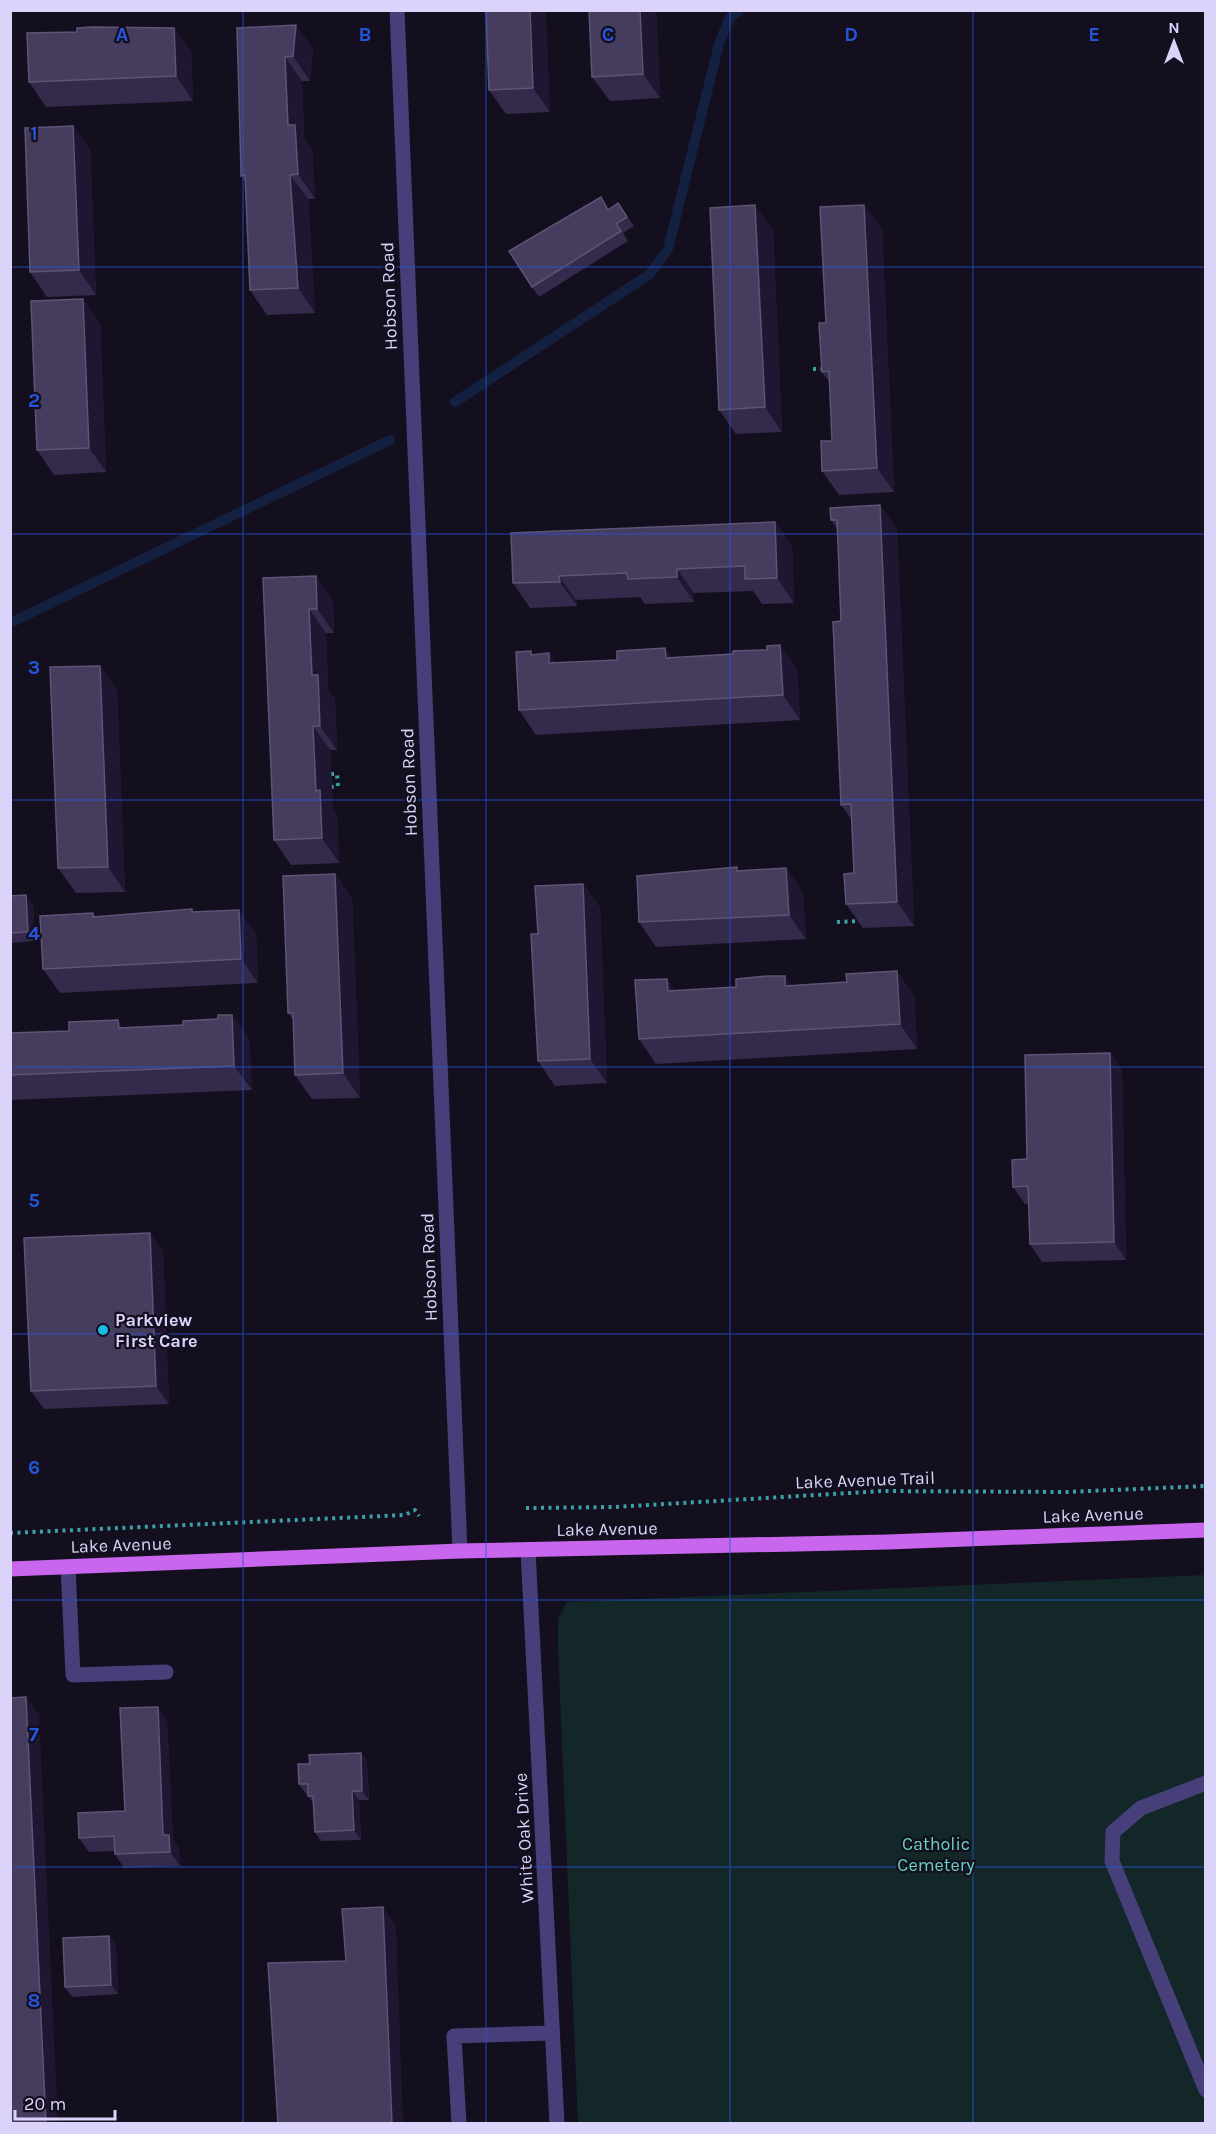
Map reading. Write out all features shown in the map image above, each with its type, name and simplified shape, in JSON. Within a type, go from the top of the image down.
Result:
[{"type":"main road","name":"Lake Avenue","points":[[10,1569],[460,1551],[888,1542],[1206,1530]]},
{"type":"street","name":"Hobson Road","points":[[397,10],[460,1551]]},
{"type":"street","name":"White Oak Drive","points":[[528,1550],[557,2124]]},
{"type":"street","points":[[68,1567],[73,1675],[166,1672]]},
{"type":"street","points":[[1206,1783],[1142,1808],[1113,1832],[1112,1861],[1206,2090]]},
{"type":"street","points":[[459,2124],[454,2036],[552,2033]]},
{"type":"path","points":[[813,369],[832,369]]},
{"type":"path","points":[[331,774],[338,774],[338,786],[332,787]]},
{"type":"path","points":[[837,922],[862,921]]},
{"type":"path","name":"Lake Avenue Trail","points":[[526,1508],[615,1507],[883,1491],[1066,1492],[1206,1486]]},
{"type":"path","points":[[10,1533],[405,1515],[415,1510],[419,1516]]},
{"type":"green space","name":"Catholic Cemetery","points":[[1205,1575],[1205,2123],[578,2123],[558,1649],[558,1619],[567,1602]]},
{"type":"building","points":[[486,10],[530,10],[533,88],[489,90]]},
{"type":"building","points":[[589,10],[640,10],[643,74],[592,77]]},
{"type":"building","points":[[296,25],[293,56],[285,57],[288,125],[295,125],[298,174],[290,175],[298,288],[250,290],[245,175],[241,176],[237,28]]},
{"type":"building","points":[[77,28],[174,28],[176,76],[29,82],[27,33],[77,32]]},
{"type":"building","points":[[73,126],[79,270],[30,272],[25,128]]},
{"type":"building","points":[[601,197],[608,210],[618,203],[627,217],[616,224],[621,231],[532,287],[509,251]]},
{"type":"building","points":[[755,205],[765,407],[719,410],[710,208]]},
{"type":"building","points":[[864,205],[877,468],[822,471],[821,441],[832,441],[829,371],[822,372],[819,323],[826,323],[820,207]]},
{"type":"building","points":[[83,299],[89,448],[37,450],[31,301]]},
{"type":"building","points":[[880,505],[897,902],[846,904],[844,874],[854,873],[851,804],[841,805],[833,622],[841,621],[837,520],[831,520],[830,508]]},
{"type":"building","points":[[775,522],[777,578],[745,579],[745,566],[677,569],[677,577],[628,579],[627,573],[559,576],[560,582],[513,583],[511,533]]},
{"type":"building","points":[[316,576],[317,609],[309,609],[312,675],[318,675],[320,726],[313,726],[316,791],[320,790],[322,838],[274,840],[263,578]]},
{"type":"building","points":[[780,645],[783,695],[519,710],[516,652],[531,651],[531,655],[549,653],[549,663],[617,660],[617,651],[665,648],[666,658],[733,654],[733,651],[767,650],[767,646]]},
{"type":"building","points":[[100,666],[108,867],[58,868],[50,667]]},
{"type":"building","points":[[737,867],[737,871],[786,868],[789,915],[639,922],[637,876]]},
{"type":"building","points":[[335,874],[343,1073],[295,1075],[293,1013],[288,1013],[283,876]]},
{"type":"building","points":[[583,884],[590,1059],[538,1061],[531,934],[538,934],[535,886]]},
{"type":"building","points":[[26,895],[28,932],[10,933],[10,896]]},
{"type":"building","points":[[192,909],[192,912],[239,910],[241,959],[43,969],[40,916],[93,913],[93,917]]},
{"type":"building","points":[[897,971],[900,1024],[639,1039],[635,980],[667,979],[668,991],[736,987],[736,979],[768,976],[785,976],[785,986],[847,982],[846,974]]},
{"type":"building","points":[[218,1015],[232,1015],[234,1066],[10,1075],[10,1033],[69,1031],[69,1022],[118,1020],[119,1028],[183,1025],[183,1021],[218,1019]]},
{"type":"building","points":[[1110,1053],[1114,1242],[1030,1244],[1028,1186],[1013,1187],[1012,1160],[1027,1159],[1025,1055]]},
{"type":"building","name":"Parkview First Care","points":[[150,1233],[156,1386],[31,1391],[24,1238]]},
{"type":"building","points":[[26,1697],[46,2124],[10,2124],[10,1698]]},
{"type":"building","points":[[158,1707],[163,1835],[169,1835],[170,1852],[115,1854],[114,1836],[79,1838],[78,1813],[125,1811],[120,1708]]},
{"type":"building","points":[[361,1753],[362,1791],[352,1791],[354,1830],[315,1832],[313,1796],[308,1796],[308,1784],[299,1784],[298,1764],[310,1764],[309,1755]]},
{"type":"building","points":[[383,1907],[392,2124],[278,2124],[268,1963],[346,1961],[342,1909]]},
{"type":"building","points":[[109,1936],[111,1985],[65,1987],[63,1938]]},
{"type":"waterway","points":[[455,402],[650,274],[668,249],[719,44],[729,19],[739,10]]},
{"type":"waterway","points":[[10,623],[390,440]]},
{"type":"place","name":"Parkview First Care","points":[[103,1330]]}]
